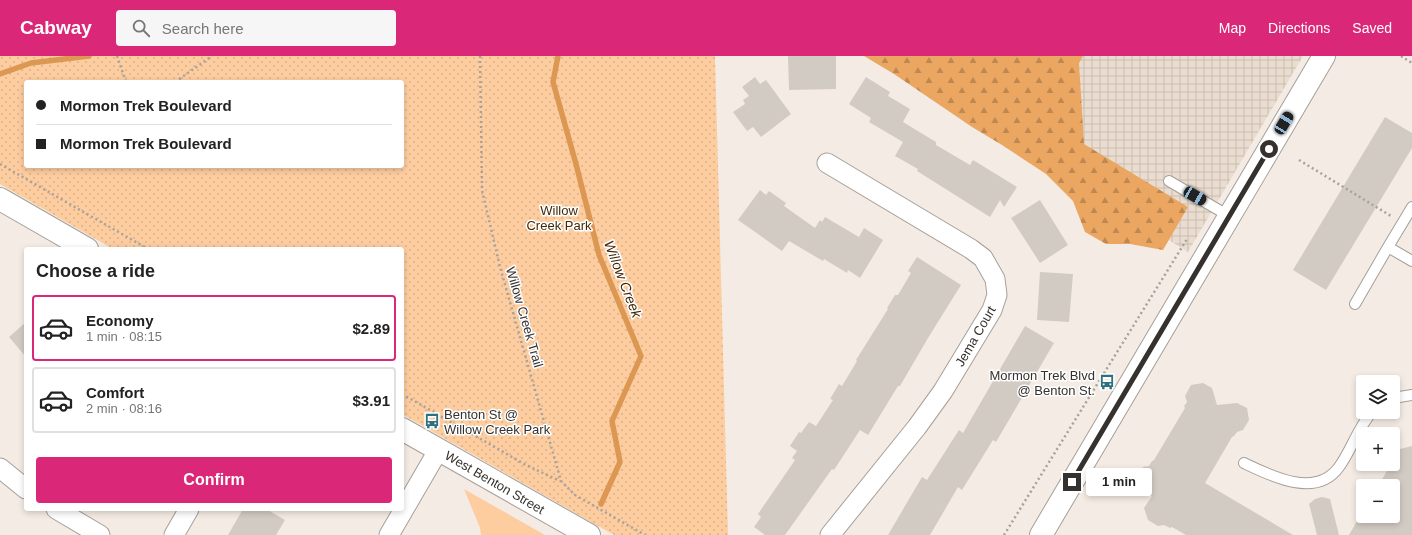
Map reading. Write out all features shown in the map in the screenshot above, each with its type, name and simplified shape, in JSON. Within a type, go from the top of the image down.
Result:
[{"type":"main road","points":[[1041,535],[1324,56]]},
{"type":"main road","points":[[0,199],[84,247]]},
{"type":"main road","name":"West Benton Street","points":[[404,430],[589,535]]},
{"type":"street","name":"Jema Court","points":[[827,163],[972,249],[983,258],[996,279],[997,295],[992,310],[943,390],[917,427],[830,535]]},
{"type":"street","points":[[404,510],[439,450]]},
{"type":"street","points":[[0,468],[24,487]]},
{"type":"street","points":[[59,511],[100,535]]},
{"type":"street","points":[[174,535],[188,511]]},
{"type":"street","points":[[389,535],[403,511]]},
{"type":"lane","points":[[1170,181],[1229,216]]},
{"type":"lane","points":[[1355,304],[1412,207]]},
{"type":"lane","points":[[1388,247],[1412,261]]},
{"type":"lane","points":[[1400,397],[1412,395]]},
{"type":"lane","points":[[1244,463],[1272,476],[1290,482],[1310,483],[1327,478],[1339,468],[1368,419]]},
{"type":"path","points":[[117,56],[125,80]]},
{"type":"path","points":[[177,80],[212,56]]},
{"type":"path","name":"Willow Creek Trail","points":[[480,56],[482,190],[500,267],[561,481],[575,495],[645,535]]},
{"type":"path","points":[[1401,56],[1412,63]]},
{"type":"path","points":[[1299,160],[1395,218]]},
{"type":"path","points":[[0,164],[145,247]]},
{"type":"path","points":[[1004,535],[1187,240]]},
{"type":"path","points":[[404,395],[526,465],[561,481]]},
{"type":"shaded area","points":[[1018,56],[1303,56],[1188,252],[978,120]]},
{"type":"green space","name":"Willow Creek Park","points":[[0,56],[715,56],[728,535],[614,535],[404,415],[404,247],[110,247],[0,184]]},
{"type":"green space","points":[[864,56],[1083,56],[1079,63],[1084,144],[1188,207],[1163,250],[1130,244],[1106,244],[1085,232],[1073,201],[1046,174],[972,127],[894,74]]},
{"type":"green space","points":[[464,489],[545,535],[481,535],[480,528]]},
{"type":"building","points":[[788,56],[836,56],[836,89],[789,90]]},
{"type":"building","points":[[755,77],[760,84],[766,80],[791,114],[761,137],[753,127],[747,131],[733,112],[745,104],[743,100],[749,96],[742,87]]},
{"type":"building","points":[[866,77],[890,92],[888,96],[910,109],[903,122],[936,142],[936,145],[970,165],[973,160],[1017,187],[1004,207],[1000,200],[990,217],[917,171],[918,169],[895,156],[903,142],[869,122],[871,118],[849,104]]},
{"type":"building","points":[[1385,117],[1412,133],[1412,148],[1326,290],[1293,270]]},
{"type":"building","points":[[760,190],[766,195],[769,191],[786,203],[784,206],[815,228],[820,220],[822,222],[825,217],[859,237],[864,228],[883,240],[860,278],[848,270],[847,273],[824,259],[823,261],[789,241],[782,251],[738,220]]},
{"type":"building","points":[[1040,200],[1068,245],[1040,263],[1011,218]]},
{"type":"building","points":[[917,257],[961,285],[900,386],[898,386],[868,435],[860,430],[834,470],[832,469],[785,535],[765,535],[754,527],[761,517],[758,514],[795,460],[792,458],[797,451],[790,446],[799,432],[801,433],[809,422],[816,426],[833,400],[830,399],[839,384],[842,386],[895,295],[898,295],[911,273],[908,271]]},
{"type":"building","points":[[1040,272],[1073,274],[1069,322],[1037,320]]},
{"type":"building","points":[[24,324],[24,355],[9,337]]},
{"type":"building","points":[[1025,326],[1054,343],[996,442],[993,440],[962,490],[958,487],[930,535],[888,535],[922,477],[927,480],[959,430],[963,433]]},
{"type":"building","points":[[1203,383],[1212,388],[1217,405],[1237,403],[1247,408],[1249,420],[1243,430],[1237,432],[1232,437],[1205,483],[1293,535],[1186,535],[1172,527],[1170,528],[1164,525],[1158,526],[1148,520],[1144,508],[1152,496],[1139,489],[1136,478],[1143,467],[1149,466],[1154,460],[1185,408],[1184,406],[1187,402],[1185,396],[1191,385]]},
{"type":"building","points":[[1412,446],[1412,535],[1349,535],[1356,523],[1400,523],[1400,479],[1382,479],[1387,471],[1400,471],[1400,449]]},
{"type":"building","points":[[1322,497],[1330,499],[1339,535],[1317,535],[1309,504],[1315,499]]},
{"type":"building","points":[[242,511],[269,511],[285,520],[276,535],[228,535]]},
{"type":"waterway","points":[[0,74],[31,63],[89,56]]},
{"type":"waterway","name":"Willow Creek","points":[[558,56],[553,82],[599,255],[641,356],[612,421],[620,462],[601,504]]},
{"type":"place","name":"Mormon Trek Blvd @ Benton St.","points":[[1107,382]]},
{"type":"place","name":"Benton St @ Willow Creek Park","points":[[432,421]]},
{"type":"route","points":[[1072,482],[1269,149]]}]
